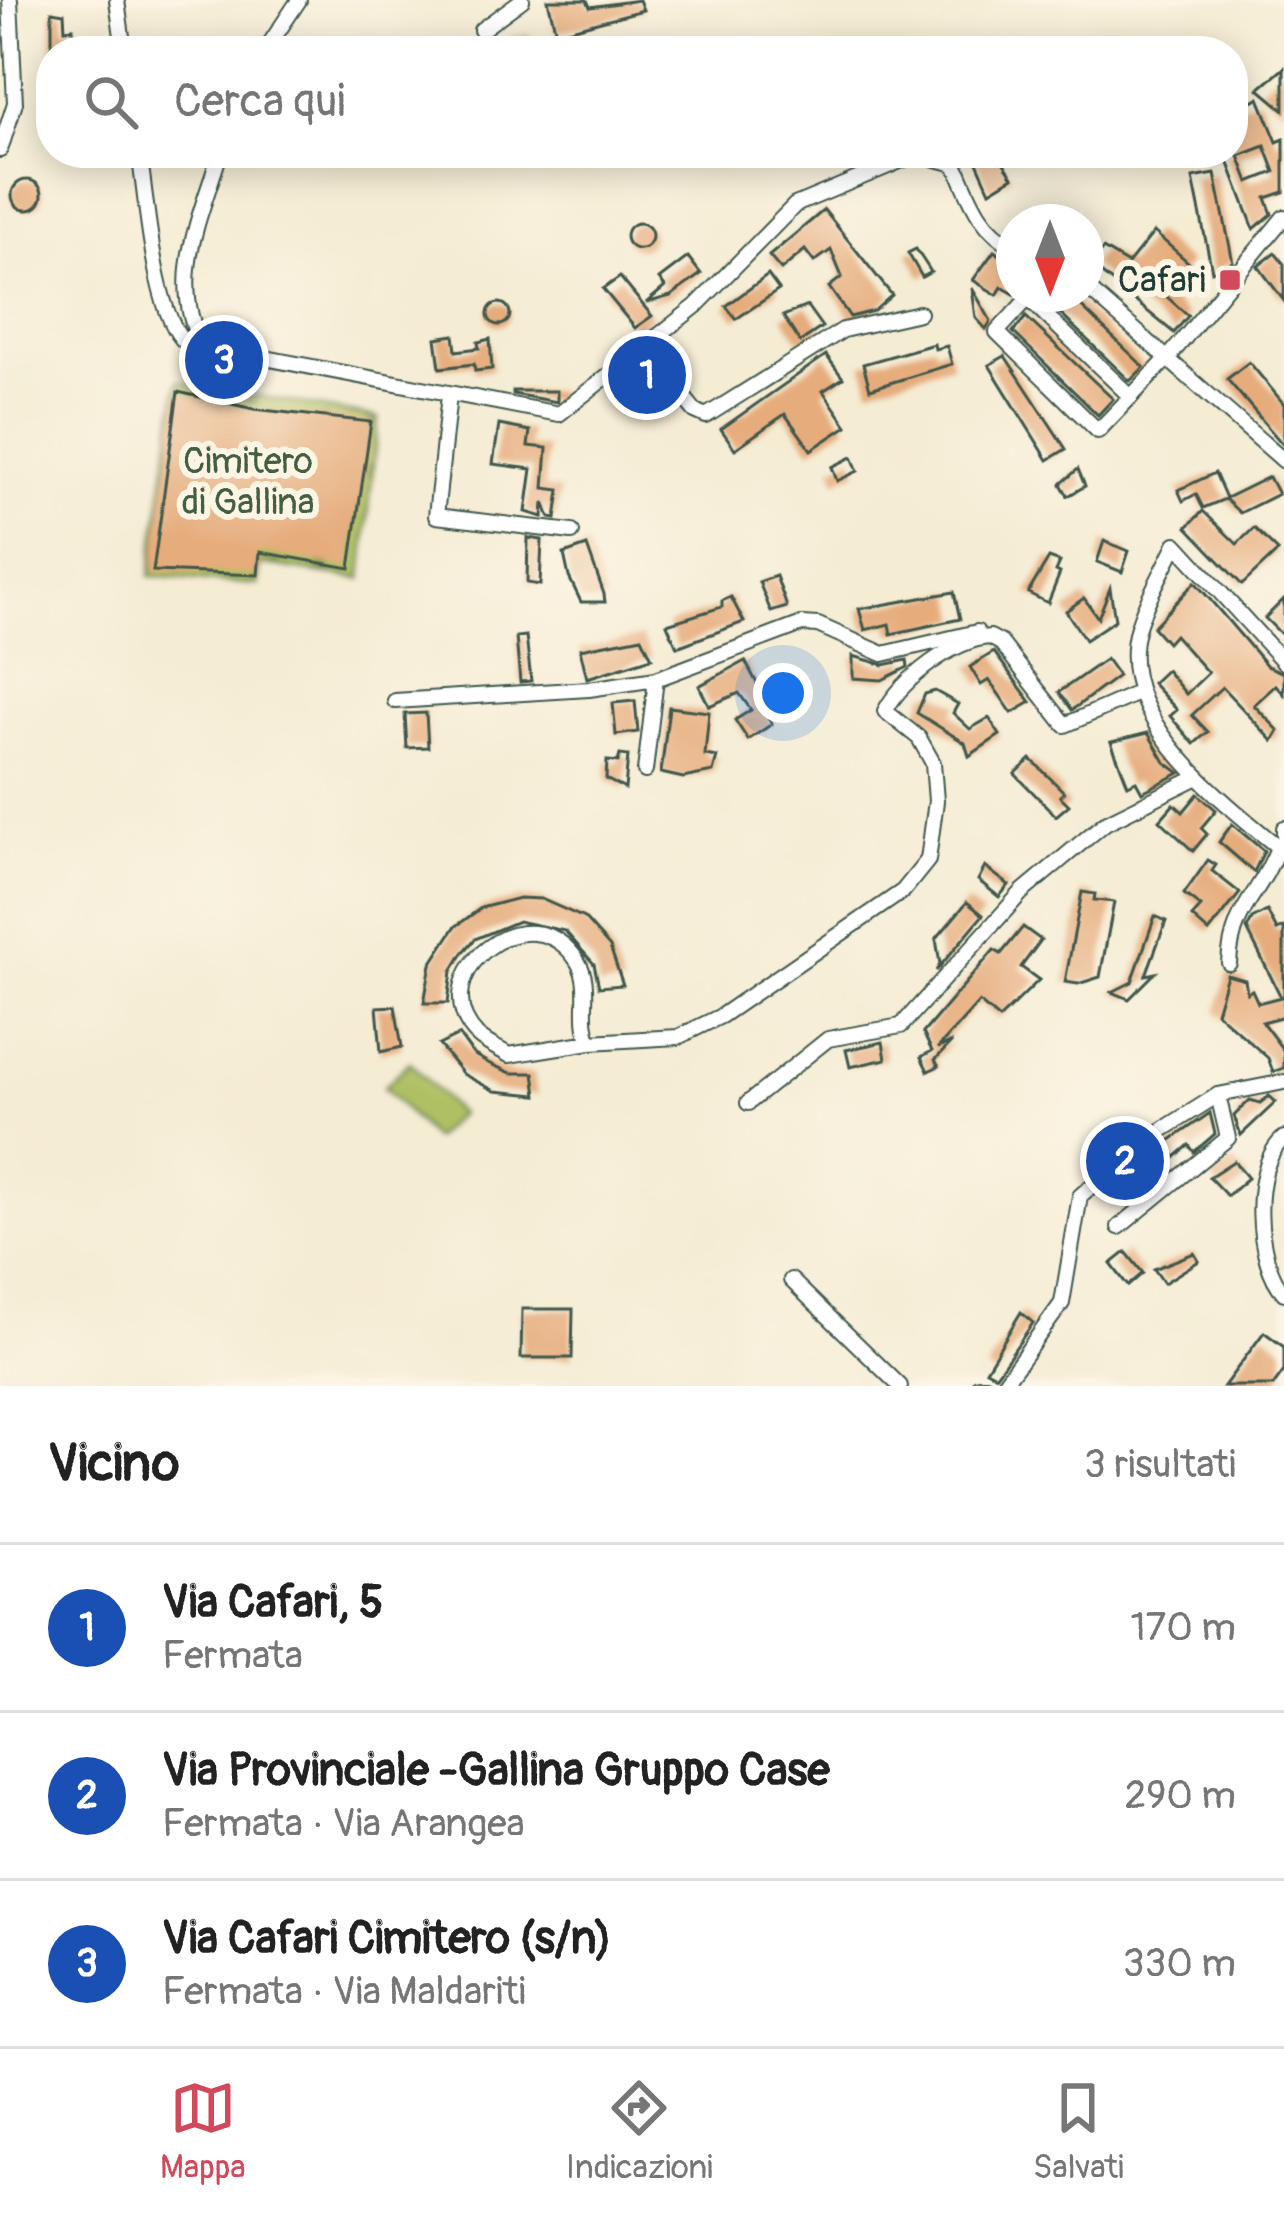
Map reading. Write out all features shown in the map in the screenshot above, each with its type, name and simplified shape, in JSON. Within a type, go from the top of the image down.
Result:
[{"type":"street","points":[[0,150],[15,103],[10,0]]},
{"type":"street","points":[[117,0],[122,36]]},
{"type":"street","points":[[275,36],[299,0]]},
{"type":"street","points":[[482,30],[521,0]]},
{"type":"street","points":[[142,168],[173,331],[203,349],[559,414],[696,306],[794,205],[883,168]]},
{"type":"street","points":[[203,349],[187,317],[183,285],[216,168]]},
{"type":"street","points":[[957,168],[977,214],[996,237]]},
{"type":"street","points":[[1015,312],[997,332],[1098,431],[1168,357],[1284,217]]},
{"type":"street","points":[[1104,302],[1284,461]]},
{"type":"street","points":[[1046,312],[1131,397]]},
{"type":"street","points":[[644,348],[695,411],[706,416],[843,330],[920,313]]},
{"type":"street","points":[[449,395],[436,516],[572,532]]},
{"type":"street","points":[[1229,963],[1232,924],[1271,867],[1283,840],[1196,778],[1138,693],[1136,632],[1176,544],[1284,662]]},
{"type":"street","points":[[395,701],[589,689],[656,679],[802,625],[818,625],[883,653],[977,632],[980,638]]},
{"type":"street","points":[[590,1042],[581,1022],[586,983],[577,960],[552,938],[513,933],[481,949],[463,981],[466,1017],[478,1036],[509,1055],[590,1042],[678,1037],[903,891],[928,860],[936,801],[933,763],[919,738],[885,711],[911,680],[980,638],[1001,643],[1064,725],[1138,693]]},
{"type":"street","points":[[646,771],[656,679]]},
{"type":"street","points":[[748,1103],[828,1039],[902,1026],[1022,892],[1105,823],[1196,778]]},
{"type":"street","points":[[1002,1386],[1062,1304],[1079,1196],[1140,1144],[1218,1095],[1284,1082]]},
{"type":"street","points":[[1119,1227],[1228,1138],[1218,1095]]},
{"type":"street","points":[[1284,1138],[1267,1164],[1260,1228],[1264,1254],[1284,1293]]},
{"type":"street","points":[[791,1280],[900,1386]]},
{"type":"green space","name":"Cimitero di Gallina","points":[[178,381],[378,418],[362,579],[260,564],[258,585],[150,576]]},
{"type":"green space","points":[[410,1062],[459,1114],[433,1139],[384,1087]]},
{"type":"building","points":[[548,0],[587,0],[590,7],[639,0],[643,10],[556,33]]},
{"type":"building","points":[[52,11],[64,13],[65,29],[73,28],[73,36],[52,36]]},
{"type":"building","points":[[1284,68],[1284,110],[1259,89]]},
{"type":"building","points":[[1259,98],[1277,142],[1284,139],[1284,192],[1266,198],[1272,214],[1254,229],[1231,168],[1244,168],[1249,182],[1275,172],[1265,146],[1248,153],[1248,102]]},
{"type":"building","points":[[980,168],[1007,168],[1013,177],[990,191]]},
{"type":"building","points":[[1215,174],[1233,262],[1212,271],[1193,178]]},
{"type":"building","points":[[27,180],[38,184],[42,195],[38,206],[27,210],[16,206],[12,195],[16,184]]},
{"type":"building","points":[[824,210],[892,295],[874,311],[850,317],[829,287],[842,277],[831,250],[814,262],[805,250],[781,270],[769,256]]},
{"type":"building","points":[[639,223],[652,236],[639,249],[626,236]]},
{"type":"building","points":[[1154,232],[1189,263],[1165,295],[1188,316],[1174,333],[1104,276],[1104,250],[1128,264]]},
{"type":"building","points":[[916,249],[931,272],[922,277],[908,253]]},
{"type":"building","points":[[994,251],[996,252],[996,294],[973,280]]},
{"type":"building","points":[[1275,253],[1284,264],[1284,301],[1258,266]]},
{"type":"building","points":[[688,257],[701,274],[671,296],[646,303],[665,287],[659,279]]},
{"type":"building","points":[[768,275],[779,290],[736,319],[726,306]]},
{"type":"building","points":[[620,277],[652,316],[635,328],[603,289]]},
{"type":"building","points":[[972,288],[991,321],[986,329],[976,318]]},
{"type":"building","points":[[499,303],[510,314],[499,325],[488,314]]},
{"type":"building","points":[[807,306],[822,327],[800,342],[783,316]]},
{"type":"building","points":[[1059,312],[1087,312],[1144,367],[1130,381]]},
{"type":"building","points":[[1026,317],[1113,399],[1098,415],[1013,332]]},
{"type":"building","points":[[454,335],[456,351],[479,348],[478,342],[490,339],[492,369],[475,371],[474,364],[440,368],[436,338]]},
{"type":"building","points":[[934,344],[935,349],[947,346],[952,364],[870,389],[863,364]]},
{"type":"building","points":[[826,355],[843,378],[823,391],[847,426],[811,450],[785,414],[735,449],[721,429]]},
{"type":"building","points":[[1005,356],[1066,449],[1048,460],[989,365]]},
{"type":"building","points":[[1249,362],[1284,404],[1284,446],[1227,379]]},
{"type":"building","points":[[557,391],[557,402],[513,394]]},
{"type":"building","name":"Cimitero di Gallina","points":[[178,392],[254,409],[371,422],[350,568],[260,552],[258,575],[153,571]]},
{"type":"building","points":[[499,425],[530,431],[528,446],[547,448],[544,488],[560,490],[556,519],[550,518],[544,502],[543,517],[526,512],[532,469],[493,464]]},
{"type":"building","points":[[852,457],[858,471],[837,481],[832,467]]},
{"type":"building","points":[[1078,469],[1085,486],[1068,496],[1061,484]]},
{"type":"building","points":[[1215,473],[1226,498],[1269,477],[1278,494],[1240,513],[1225,499],[1203,508],[1196,494],[1183,501],[1178,490]]},
{"type":"building","points":[[1203,511],[1237,544],[1254,528],[1278,551],[1242,585],[1187,527]]},
{"type":"building","points":[[528,538],[542,540],[540,585],[527,583]]},
{"type":"building","points":[[1104,541],[1129,551],[1122,572],[1097,562]]},
{"type":"building","points":[[587,546],[605,602],[581,602],[569,577],[564,554]]},
{"type":"building","points":[[1049,558],[1060,562],[1056,571],[1060,573],[1048,603],[1028,593]]},
{"type":"building","points":[[776,576],[787,607],[771,612],[759,582]]},
{"type":"building","points":[[1195,582],[1267,666],[1284,673],[1284,694],[1276,685],[1254,705],[1279,731],[1273,741],[1222,687],[1192,715],[1208,732],[1194,744],[1170,716],[1177,710],[1152,683],[1166,670],[1186,694],[1208,673],[1174,635],[1167,643],[1153,627]]},
{"type":"building","points":[[1110,588],[1115,620],[1085,640],[1066,611],[1084,598],[1098,618]]},
{"type":"building","points":[[954,592],[960,619],[891,634],[889,624],[865,630],[859,609]]},
{"type":"building","points":[[731,597],[744,622],[677,647],[667,624],[722,607],[722,601]]},
{"type":"building","points":[[1284,599],[1284,637],[1265,618]]},
{"type":"building","points":[[526,636],[531,681],[520,682],[516,637]]},
{"type":"building","points":[[642,637],[652,658],[587,678],[580,649]]},
{"type":"building","points":[[994,652],[1031,702],[1012,713],[989,680],[981,685],[970,667]]},
{"type":"building","points":[[853,656],[884,665],[907,660],[908,667],[882,680],[853,678]]},
{"type":"building","points":[[1106,659],[1118,676],[1072,710],[1059,692]]},
{"type":"building","points":[[745,661],[760,689],[791,674],[804,693],[786,705],[776,692],[760,704],[772,724],[748,740],[735,720],[751,710],[739,693],[709,706],[699,686]]},
{"type":"building","points":[[935,691],[958,704],[953,713],[970,729],[989,718],[1000,735],[969,756],[965,743],[917,713],[925,694]]},
{"type":"building","points":[[635,701],[638,732],[616,735],[613,703]]},
{"type":"building","points":[[669,707],[709,712],[705,755],[717,757],[713,772],[683,778],[661,773]]},
{"type":"building","points":[[426,713],[428,747],[407,748],[405,714]]},
{"type":"building","points":[[1148,733],[1165,762],[1180,773],[1142,792],[1136,781],[1128,785],[1111,742]]},
{"type":"building","points":[[620,755],[628,756],[625,789],[606,779],[607,761],[618,762]]},
{"type":"building","points":[[1031,759],[1064,792],[1060,796],[1069,805],[1056,816],[1015,774]]},
{"type":"building","points":[[1198,794],[1216,810],[1201,828],[1207,834],[1193,851],[1160,820],[1174,804],[1183,812]]},
{"type":"building","points":[[1232,824],[1264,851],[1254,872],[1219,842]]},
{"type":"building","points":[[1208,860],[1216,865],[1212,871],[1240,893],[1209,932],[1192,917],[1201,907],[1184,894]]},
{"type":"building","points":[[985,867],[1009,885],[999,897],[978,880]]},
{"type":"building","points":[[1082,892],[1095,894],[1094,900],[1114,902],[1100,977],[1078,984],[1065,982]]},
{"type":"building","points":[[519,898],[541,899],[584,918],[610,947],[623,985],[599,987],[594,964],[565,931],[518,921],[475,939],[463,953],[452,971],[448,1003],[424,1003],[431,964],[455,927],[481,908]]},
{"type":"building","points":[[967,902],[983,915],[936,971],[940,964],[936,939]]},
{"type":"building","points":[[1267,911],[1277,930],[1284,927],[1284,1016],[1262,1022],[1284,1051],[1284,1068],[1273,1072],[1268,1058],[1216,1012],[1227,975],[1245,980],[1247,993],[1252,990],[1258,1003],[1281,997],[1247,929],[1252,919]]},
{"type":"building","points":[[1155,916],[1166,921],[1146,975],[1155,973],[1129,999],[1112,992],[1132,982]]},
{"type":"building","points":[[1023,927],[1041,940],[1021,967],[1039,980],[999,1019],[979,1002],[938,1048],[952,1042],[935,1060],[939,1066],[928,1071],[921,1057],[932,1051],[923,1033],[994,950],[1001,954]]},
{"type":"building","points":[[395,1006],[402,1047],[381,1052],[377,1007]]},
{"type":"building","points":[[459,1035],[473,1054],[490,1064],[511,1073],[534,1073],[537,1095],[495,1091],[463,1074],[439,1045]]},
{"type":"building","points":[[883,1042],[886,1059],[850,1067],[846,1050]]},
{"type":"building","points":[[1269,1096],[1276,1102],[1241,1135],[1234,1116],[1250,1100],[1260,1103]]},
{"type":"building","points":[[1210,1113],[1215,1134],[1194,1152],[1189,1145],[1136,1191],[1126,1179],[1145,1164],[1142,1160]]},
{"type":"building","points":[[1234,1161],[1248,1178],[1227,1196],[1209,1177]]},
{"type":"building","points":[[1126,1252],[1143,1273],[1128,1286],[1111,1264]]},
{"type":"building","points":[[1194,1253],[1199,1261],[1164,1283],[1154,1269]]},
{"type":"building","points":[[522,1309],[573,1309],[572,1358],[521,1358]]},
{"type":"building","points":[[1021,1312],[1033,1323],[996,1375],[986,1370]]},
{"type":"building","points":[[1264,1332],[1284,1347],[1284,1371],[1273,1386],[1224,1386]]},
{"type":"place","name":"Cafari","points":[[1230,280]]},
{"type":"place","name":"Via Cafari Cimitero (s/n)","points":[[224,360]]},
{"type":"place","name":"Via Cafari, 5","points":[[647,375]]},
{"type":"place","name":"Via Provinciale -Gallina Gruppo Case","points":[[1125,1161]]}]
